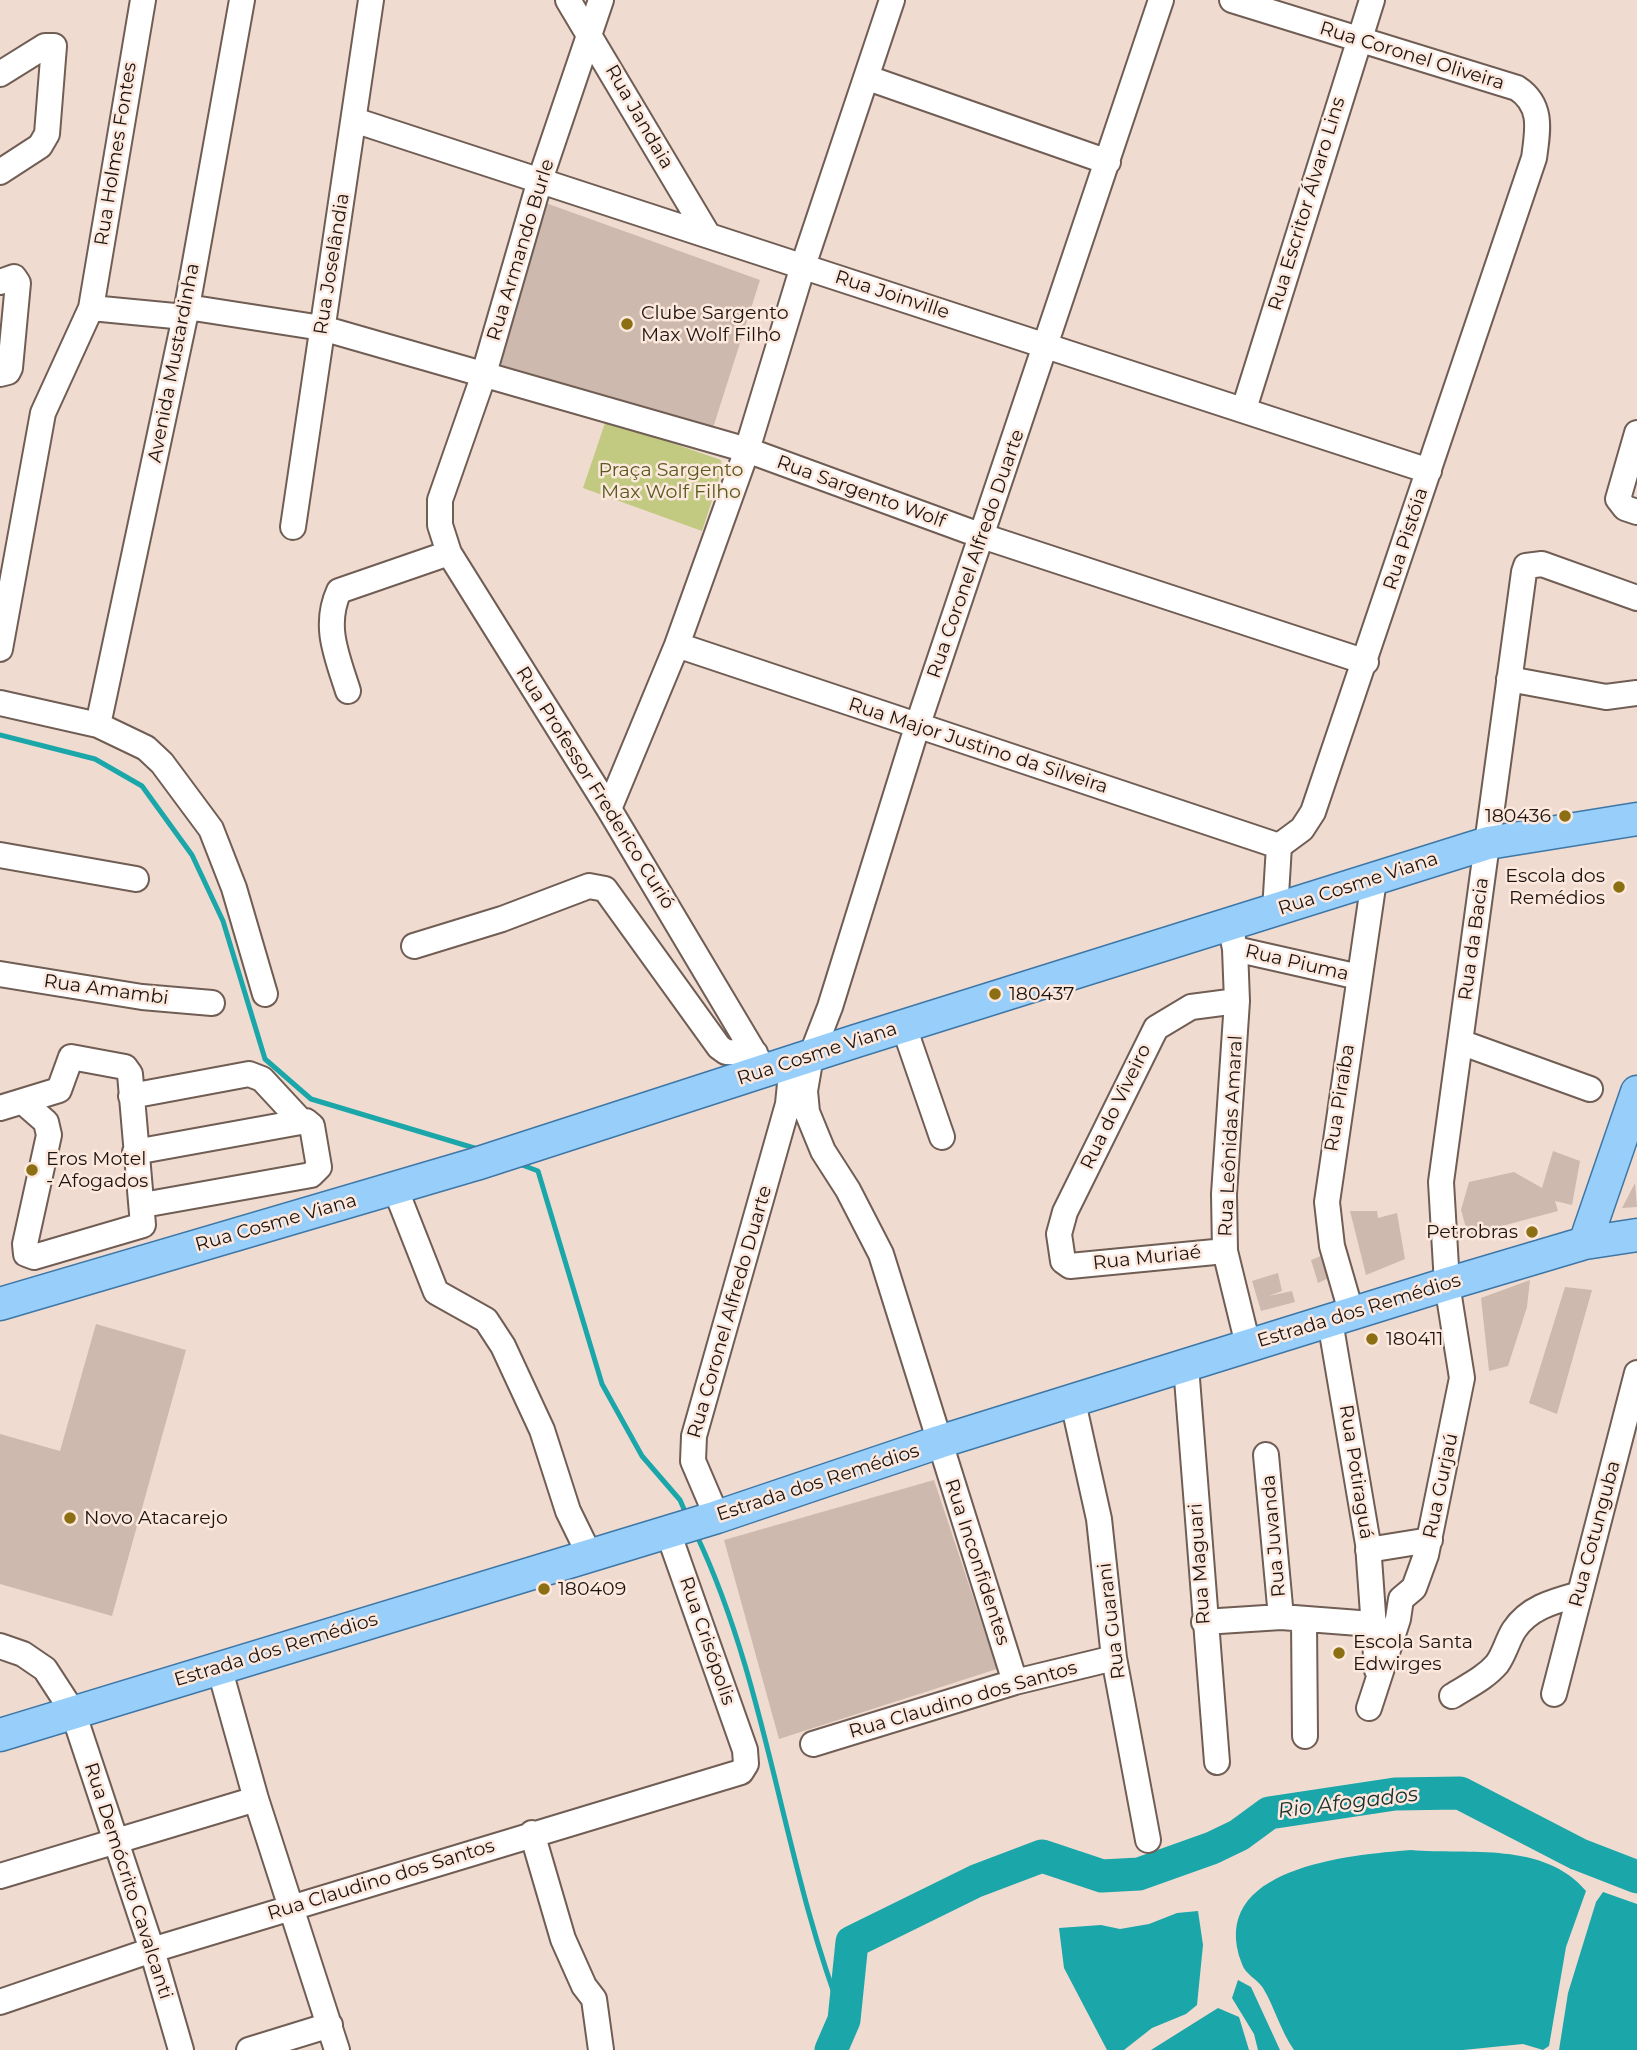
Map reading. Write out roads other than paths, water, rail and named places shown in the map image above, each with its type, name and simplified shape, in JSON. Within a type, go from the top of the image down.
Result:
[{"type":"main road","name":"Rua Cosme Viana","points":[[0,1304],[516,1152],[781,1061],[1233,937],[1275,911],[1488,843],[1637,819]]},
{"type":"main road","points":[[1585,1243],[1637,1092]]},
{"type":"main road","name":"Estrada dos Remédios","points":[[0,1735],[710,1519],[939,1442],[1447,1284],[1585,1243],[1637,1235]]},
{"type":"street","name":"Rua Holmes Fontes","points":[[0,649],[43,413],[91,308],[143,0]]},
{"type":"street","name":"Avenida Mustardinha","points":[[98,725],[186,312],[242,0]]},
{"type":"street","name":"Rua Joselândia","points":[[293,527],[370,0]]},
{"type":"street","name":"Rua Jandaia","points":[[568,0],[708,235]]},
{"type":"street","name":"Rua Armando Burle","points":[[440,500],[484,377],[540,180],[601,0]]},
{"type":"street","points":[[609,809],[677,645],[747,450],[803,266],[892,0]]},
{"type":"street","name":"Rua Coronel Alfredo Duarte","points":[[710,1519],[693,1461],[694,1436],[805,1091],[781,1061],[830,1007],[917,727],[1161,0]]},
{"type":"street","name":"Rua Coronel Oliveira","points":[[1232,0],[1517,88],[1526,94],[1537,116],[1534,158]]},
{"type":"street","name":"Rua Escritor Álvaro Lins","points":[[1244,409],[1372,0]]},
{"type":"street","points":[[0,74],[45,46],[54,46],[47,134],[40,146],[0,173]]},
{"type":"street","points":[[868,78],[1108,162]]},
{"type":"street","name":"Rua Joinville","points":[[354,120],[1429,471]]},
{"type":"street","name":"Rua Pistóia","points":[[1279,846],[1302,829],[1313,812],[1366,662],[1534,158]]},
{"type":"street","points":[[0,282],[14,277],[18,283],[10,368],[8,372],[0,374]]},
{"type":"street","name":"Rua Sargento Wolf","points":[[91,308],[186,312],[322,328],[484,377],[747,450],[982,536],[1366,662]]},
{"type":"street","points":[[1637,433],[1632,468],[1618,499],[1625,508],[1637,512]]},
{"type":"street","name":"Rua Professor Frederico Curió","points":[[440,500],[440,525],[449,553],[609,809],[781,1061]]},
{"type":"street","points":[[348,691],[330,631],[332,606],[339,591],[449,553]]},
{"type":"street","name":"Rua da Bacia","points":[[1447,1284],[1441,1182],[1519,595],[1525,569],[1535,564],[1569,571],[1637,597]]},
{"type":"street","name":"Rua Major Justino da Silveira","points":[[677,645],[1279,846]]},
{"type":"street","points":[[1508,679],[1606,697],[1637,693]]},
{"type":"street","points":[[0,703],[98,725],[146,748],[162,763],[211,828],[234,887],[265,994]]},
{"type":"street","points":[[1275,911],[1279,846]]},
{"type":"street","points":[[0,855],[136,879]]},
{"type":"street","name":"Rua Piraíba","points":[[1341,1318],[1327,1202],[1374,880]]},
{"type":"street","points":[[414,946],[502,919],[589,886],[598,886],[605,889],[719,1047],[726,1052],[781,1061]]},
{"type":"street","name":"Rua Piuma","points":[[1233,937],[1359,977]]},
{"type":"street","name":"Rua Leônidas Amaral","points":[[1233,937],[1237,1001],[1224,1194],[1225,1251],[1248,1345]]},
{"type":"street","name":"Rua Amambi","points":[[0,974],[142,997],[212,1003]]},
{"type":"street","name":"Rua do Viveiro","points":[[1070,1266],[1063,1261],[1060,1224],[1156,1028],[1191,1007],[1237,1001]]},
{"type":"street","points":[[904,1027],[942,1137]]},
{"type":"street","points":[[1460,1042],[1590,1090]]},
{"type":"street","points":[[75,1056],[125,1067],[130,1074],[143,1224],[29,1257],[25,1244],[49,1135],[46,1122],[11,1105],[59,1090],[70,1059],[75,1056]]},
{"type":"street","points":[[131,1096],[249,1074],[261,1079],[300,1120],[312,1126],[319,1167],[311,1175],[143,1205]]},
{"type":"street","points":[[798,1108],[848,1190],[881,1254],[939,1442]]},
{"type":"street","points":[[135,1152],[300,1120]]},
{"type":"street","points":[[395,1188],[404,1218],[436,1292],[486,1320],[503,1346],[542,1430],[568,1511],[590,1556]]},
{"type":"street","name":"Rua Muriaé","points":[[1070,1266],[1225,1251]]},
{"type":"street","name":"Rua Gurjaú","points":[[1369,1708],[1398,1619],[1401,1599],[1414,1588],[1430,1540],[1462,1378],[1447,1284]]},
{"type":"street","name":"Rua Potiraguá","points":[[1341,1318],[1368,1550],[1372,1624]]},
{"type":"street","name":"Rua Maguari","points":[[1186,1366],[1217,1762]]},
{"type":"street","name":"Rua Cotunguba","points":[[1553,1694],[1637,1373]]},
{"type":"street","name":"Rua Guarani","points":[[1073,1402],[1099,1519],[1114,1658],[1149,1840]]},
{"type":"street","name":"Rua Inconfidentes","points":[[939,1442],[1015,1682]]},
{"type":"street","name":"Rua Juvanda","points":[[1266,1455],[1293,1619],[1305,1736]]},
{"type":"street","name":"Rua Crisópolis","points":[[670,1531],[745,1750]]},
{"type":"street","points":[[1368,1550],[1430,1540]]},
{"type":"street","points":[[1452,1696],[1483,1677],[1496,1665],[1513,1630],[1527,1616],[1546,1604],[1580,1594]]},
{"type":"street","points":[[1204,1622],[1293,1619],[1372,1624]]},
{"type":"street","name":"Rua Gurjaú","points":[[1372,1624],[1378,1677]]},
{"type":"street","name":"Rua Demócrito Cavalcanti","points":[[0,1646],[23,1654],[45,1669],[73,1712],[152,1950],[181,2050]]},
{"type":"street","name":"Rua Claudino dos Santos","points":[[813,1744],[1015,1682],[1114,1658]]},
{"type":"street","points":[[219,1667],[256,1799],[337,2050]]},
{"type":"street","name":"Rua Claudino dos Santos","points":[[0,2002],[152,1950],[741,1772],[746,1764],[745,1750]]},
{"type":"street","points":[[0,1876],[256,1799]]},
{"type":"street","points":[[532,1833],[563,1939],[584,1986],[594,1998],[601,2050]]},
{"type":"street","points":[[249,2050],[330,2025]]},
{"type":"water","points":[[1411,1850],[1481,1852],[1527,1857],[1549,1864],[1569,1875],[1586,1891],[1566,1947],[1549,2046],[1543,2050],[1523,2044],[1463,2050],[1294,2050],[1263,1988],[1242,1964],[1236,1931],[1244,1906],[1263,1887],[1290,1872],[1354,1856]]},
{"type":"water","points":[[1603,1892],[1637,1904],[1637,2050],[1559,2050],[1568,1993],[1596,1902]]},
{"type":"water","points":[[1198,1911],[1203,1945],[1197,2005],[1186,2014],[1152,2028],[1124,2050],[1107,2050],[1064,1968],[1059,1928],[1101,1925],[1120,1929],[1149,1924],[1177,1913]]},
{"type":"water","points":[[1238,1980],[1251,1987],[1280,2050],[1258,2050],[1254,2034],[1232,1998]]},
{"type":"water","points":[[1218,2008],[1239,2017],[1249,2050],[1151,2050]]},
{"type":"waterway","points":[[0,735],[95,759],[142,786],[192,855],[223,921],[265,1059],[311,1099],[481,1150]]},
{"type":"waterway","points":[[517,1163],[538,1171],[602,1384],[642,1456],[680,1500],[687,1516]]},
{"type":"waterway","points":[[696,1534],[721,1592],[741,1652],[805,1899],[844,2020]]},
{"type":"waterway","name":"Rio Afogados","points":[[831,2050],[844,2020],[852,1942],[976,1881],[1042,1856],[1102,1876],[1139,1874],[1212,1848],[1239,1835],[1269,1813],[1395,1794],[1460,1793],[1578,1854],[1637,1877]]},
{"type":"place","name":"Clube Sargento Max Wolf Filho","points":[[627,324]]},
{"type":"place","name":"180436","points":[[1565,816]]},
{"type":"place","name":"Escola dos Remédios","points":[[1619,887]]},
{"type":"place","name":"180437","points":[[995,994]]},
{"type":"place","name":"Eros Motel - Afogados","points":[[32,1170]]},
{"type":"place","name":"Petrobras","points":[[1532,1232]]},
{"type":"place","name":"180411","points":[[1372,1339]]},
{"type":"place","name":"Novo Atacarejo","points":[[70,1518]]},
{"type":"place","name":"180409","points":[[544,1589]]},
{"type":"place","name":"Escola Santa Edwirges","points":[[1339,1653]]},
{"type":"park label","name":"Praça Sargento Max Wolf Filho","points":[[671,481]]}]
